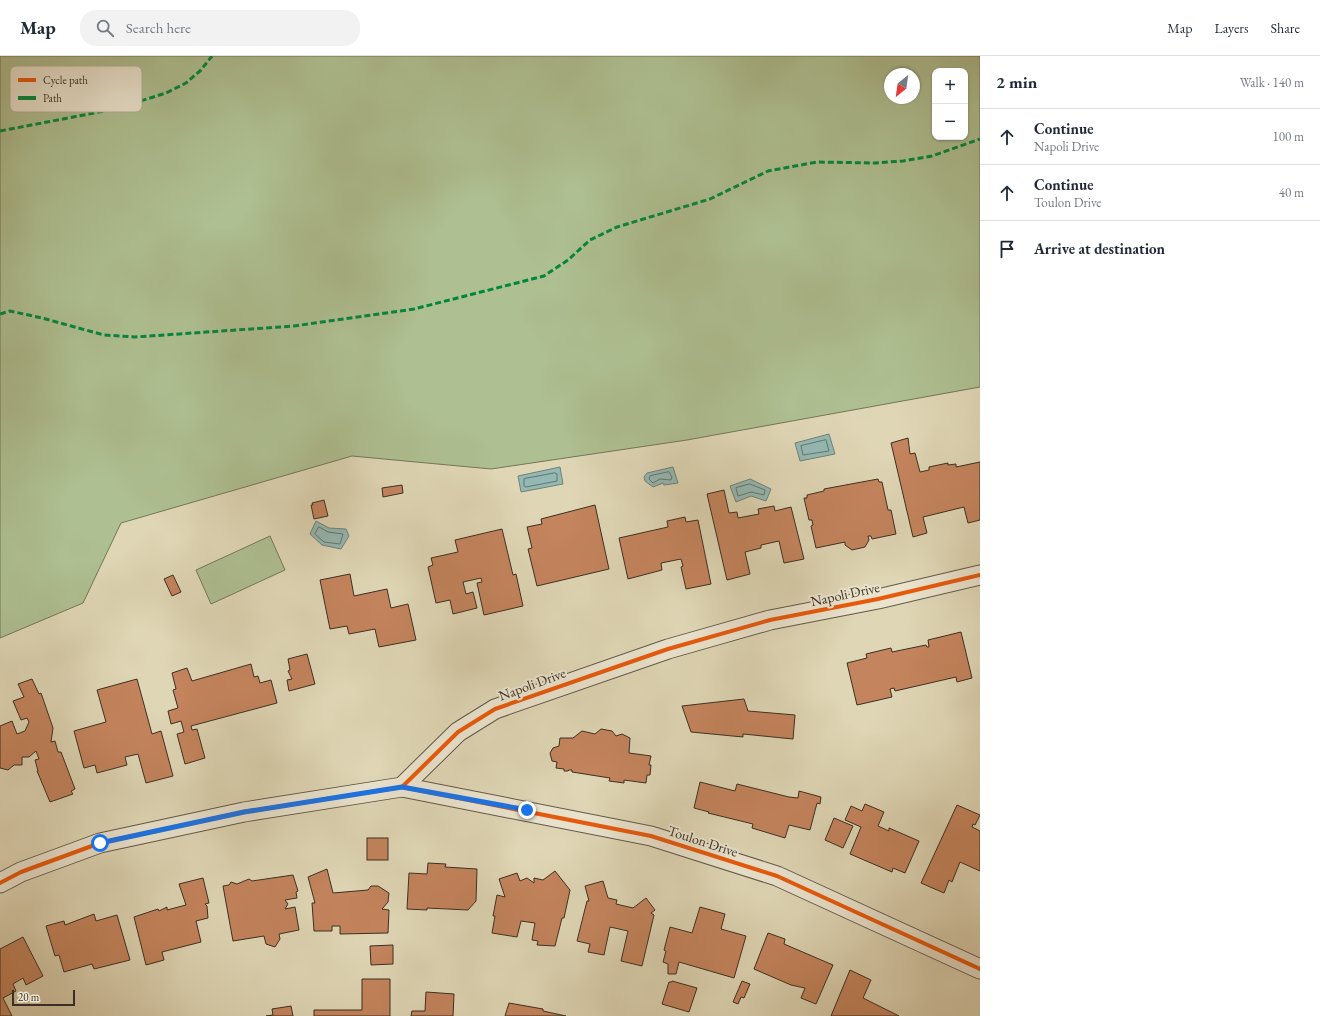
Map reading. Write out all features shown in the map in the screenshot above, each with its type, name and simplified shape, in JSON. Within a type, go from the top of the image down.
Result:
[{"type":"street","name":"Napoli Drive","points":[[402,787],[458,732],[502,707],[668,649],[763,622],[878,599],[980,575]]},
{"type":"street","points":[[0,883],[22,872],[100,843],[244,812],[402,787]]},
{"type":"street","name":"Toulon Drive","points":[[402,787],[527,810],[658,838],[777,876],[980,969]]},
{"type":"green space","points":[[0,56],[980,56],[980,387],[687,440],[491,469],[352,456],[121,523],[83,603],[0,638]]},
{"type":"green space","points":[[270,536],[285,570],[211,604],[196,570]]},
{"type":"water","points":[[829,434],[835,454],[800,461],[795,443]]},
{"type":"water","points":[[560,467],[563,484],[521,492],[518,476]]},
{"type":"water","points":[[673,467],[678,483],[664,485],[663,483],[653,487],[645,481],[644,477],[647,473]]},
{"type":"water","points":[[750,479],[771,489],[766,501],[751,496],[736,502],[730,486]]},
{"type":"water","points":[[316,521],[329,528],[346,529],[349,536],[341,549],[322,545],[310,534]]},
{"type":"building","points":[[908,438],[910,454],[915,453],[920,472],[929,470],[929,467],[948,463],[948,465],[956,464],[956,467],[980,462],[980,520],[968,523],[964,507],[923,517],[927,533],[913,537],[891,443]]},
{"type":"building","points":[[878,479],[879,482],[882,482],[888,510],[891,510],[896,534],[872,539],[871,536],[868,536],[869,540],[865,547],[852,550],[845,545],[845,542],[816,548],[811,526],[813,525],[812,520],[809,520],[804,498],[807,498],[807,495],[824,491],[824,489]]},
{"type":"building","points":[[402,485],[403,493],[383,497],[382,488]]},
{"type":"building","points":[[724,490],[729,513],[737,512],[738,518],[759,514],[758,509],[774,506],[775,511],[791,507],[804,559],[784,563],[779,541],[761,545],[761,548],[745,552],[750,574],[727,580],[707,494]]},
{"type":"building","points":[[324,500],[328,516],[314,519],[311,505],[313,505],[312,503]]},
{"type":"building","points":[[595,505],[609,569],[537,586],[528,549],[532,548],[527,527],[542,524],[541,519]]},
{"type":"building","points":[[685,517],[686,522],[698,520],[711,584],[686,589],[681,567],[683,566],[681,559],[661,563],[662,570],[628,579],[619,538],[668,527],[667,521]]},
{"type":"building","points":[[502,529],[513,575],[516,574],[523,606],[484,615],[477,583],[482,582],[481,578],[463,582],[466,594],[473,592],[477,608],[453,614],[450,600],[436,603],[428,567],[433,565],[431,558],[458,552],[455,540]]},
{"type":"building","points":[[350,574],[354,596],[387,589],[391,608],[408,604],[416,640],[379,647],[375,629],[349,634],[347,626],[330,629],[320,580]]},
{"type":"building","points":[[173,575],[181,592],[172,596],[164,579]]},
{"type":"building","points":[[961,632],[972,678],[957,682],[956,677],[895,691],[894,688],[890,689],[892,697],[857,705],[847,663],[867,658],[866,654],[891,648],[892,652],[926,645],[929,647],[928,640]]},
{"type":"building","points":[[307,654],[315,684],[289,691],[287,680],[292,679],[288,671],[290,670],[288,659]]},
{"type":"building","points":[[251,664],[254,677],[258,676],[260,683],[271,680],[277,703],[191,726],[192,730],[197,729],[205,758],[185,764],[177,734],[184,732],[181,721],[171,724],[168,711],[178,708],[173,690],[176,689],[172,673],[187,668],[192,681]]},
{"type":"building","points":[[32,679],[39,694],[41,693],[53,728],[51,742],[55,741],[58,752],[61,752],[75,789],[71,791],[73,794],[50,802],[37,771],[35,760],[39,759],[36,751],[29,757],[22,757],[22,765],[14,765],[8,770],[0,768],[0,726],[12,721],[17,734],[25,731],[29,722],[27,718],[21,720],[13,701],[24,697],[18,684]]},
{"type":"building","points":[[137,679],[152,734],[161,731],[173,776],[146,783],[138,754],[125,757],[127,765],[97,773],[95,765],[84,768],[74,731],[106,722],[97,690]]},
{"type":"building","points":[[744,699],[748,711],[795,715],[793,739],[743,734],[743,737],[691,732],[682,706]]},
{"type":"building","points":[[601,729],[612,731],[616,736],[622,734],[630,738],[629,753],[651,756],[649,765],[651,765],[650,775],[647,775],[646,783],[624,780],[624,783],[609,781],[610,778],[572,772],[572,770],[564,771],[564,769],[556,768],[557,762],[552,761],[550,753],[553,748],[559,746],[560,738],[573,738],[582,731],[595,734]]},
{"type":"building","points":[[700,782],[735,791],[737,784],[798,798],[799,791],[821,797],[820,804],[817,803],[810,830],[789,825],[785,838],[752,828],[753,824],[694,808]]},
{"type":"building","points":[[865,804],[884,812],[878,826],[889,831],[889,828],[919,841],[905,873],[893,868],[892,872],[850,854],[861,827],[845,820],[851,806],[862,811]]},
{"type":"building","points":[[957,805],[980,815],[975,825],[973,824],[972,827],[980,831],[980,871],[960,862],[952,882],[949,880],[944,893],[921,883]]},
{"type":"building","points":[[834,818],[853,826],[843,848],[825,840]]},
{"type":"building","points":[[367,838],[388,838],[388,860],[367,860]]},
{"type":"building","points":[[428,863],[446,864],[445,867],[477,869],[476,901],[468,910],[427,908],[427,910],[407,909],[409,873],[427,874]]},
{"type":"building","points":[[327,869],[333,893],[368,890],[371,886],[378,886],[389,893],[388,902],[382,909],[389,910],[388,933],[340,934],[340,926],[332,926],[332,931],[314,931],[312,903],[315,903],[308,877]]},
{"type":"building","points":[[555,871],[570,890],[564,918],[562,918],[555,946],[537,945],[538,941],[532,940],[535,923],[521,921],[517,937],[492,933],[495,916],[493,916],[497,895],[505,897],[499,879],[517,873],[520,881],[527,878],[534,883],[534,878],[543,880]]},
{"type":"building","points":[[293,875],[298,891],[296,892],[297,898],[285,900],[288,904],[285,909],[295,907],[299,930],[279,934],[280,939],[275,947],[266,944],[264,936],[233,941],[223,886],[229,885],[231,882],[237,884],[249,879],[252,881]]},
{"type":"building","points":[[203,878],[209,903],[205,904],[207,906],[208,918],[196,921],[201,942],[162,952],[164,960],[146,965],[134,917],[158,909],[159,911],[167,907],[167,910],[186,905],[179,884]]},
{"type":"building","points":[[603,881],[608,898],[617,900],[616,904],[633,908],[646,898],[655,910],[651,913],[654,915],[642,966],[621,961],[628,931],[610,927],[604,955],[588,952],[590,944],[577,941],[587,901],[589,901],[585,886]]},
{"type":"building","points":[[700,907],[725,914],[721,929],[746,936],[734,978],[679,962],[676,974],[668,974],[668,964],[663,962],[666,951],[664,950],[670,927],[692,933]]},
{"type":"building","points":[[94,914],[96,921],[117,915],[130,960],[94,969],[92,964],[64,972],[59,955],[55,956],[46,926],[64,921],[65,925]]},
{"type":"building","points":[[768,933],[785,939],[784,944],[833,965],[816,1004],[801,998],[805,988],[791,985],[754,969]]},
{"type":"building","points":[[23,937],[43,976],[26,985],[23,978],[13,984],[16,991],[3,998],[12,1016],[0,1016],[0,949]]},
{"type":"building","points":[[393,945],[393,964],[371,965],[370,946]]},
{"type":"building","points":[[850,970],[871,980],[863,998],[899,1016],[831,1016]]},
{"type":"building","points":[[362,979],[390,979],[390,1016],[314,1016],[314,1010],[362,1010]]},
{"type":"building","points":[[672,981],[697,988],[689,1012],[662,1004],[669,982]]},
{"type":"building","points":[[742,981],[750,984],[744,998],[741,997],[738,1004],[733,1002]]},
{"type":"building","points":[[426,992],[454,994],[453,1016],[411,1016],[412,1011],[425,1011]]},
{"type":"building","points":[[509,1003],[543,1009],[543,1011],[566,1016],[505,1016]]},
{"type":"building","points":[[291,1006],[293,1016],[266,1016],[273,1015],[272,1009]]},
{"type":"marked path","points":[[142,101],[166,93],[186,83],[201,70],[212,56]]},
{"type":"marked path","points":[[0,131],[99,112]]},
{"type":"marked path","points":[[0,314],[10,311],[104,335],[135,337],[294,326],[414,309],[544,276],[568,260],[590,240],[617,227],[710,199],[768,171],[817,162],[875,163],[903,161],[932,156],[980,139]]},
{"type":"cycle path","points":[[0,883],[21,872],[100,843],[244,812],[402,787],[458,732],[495,709],[668,649],[770,620],[878,599],[980,575]]},
{"type":"cycle path","points":[[402,787],[651,836],[777,876],[980,969]]},
{"type":"route","points":[[100,843],[244,812],[402,787],[527,810]]}]
